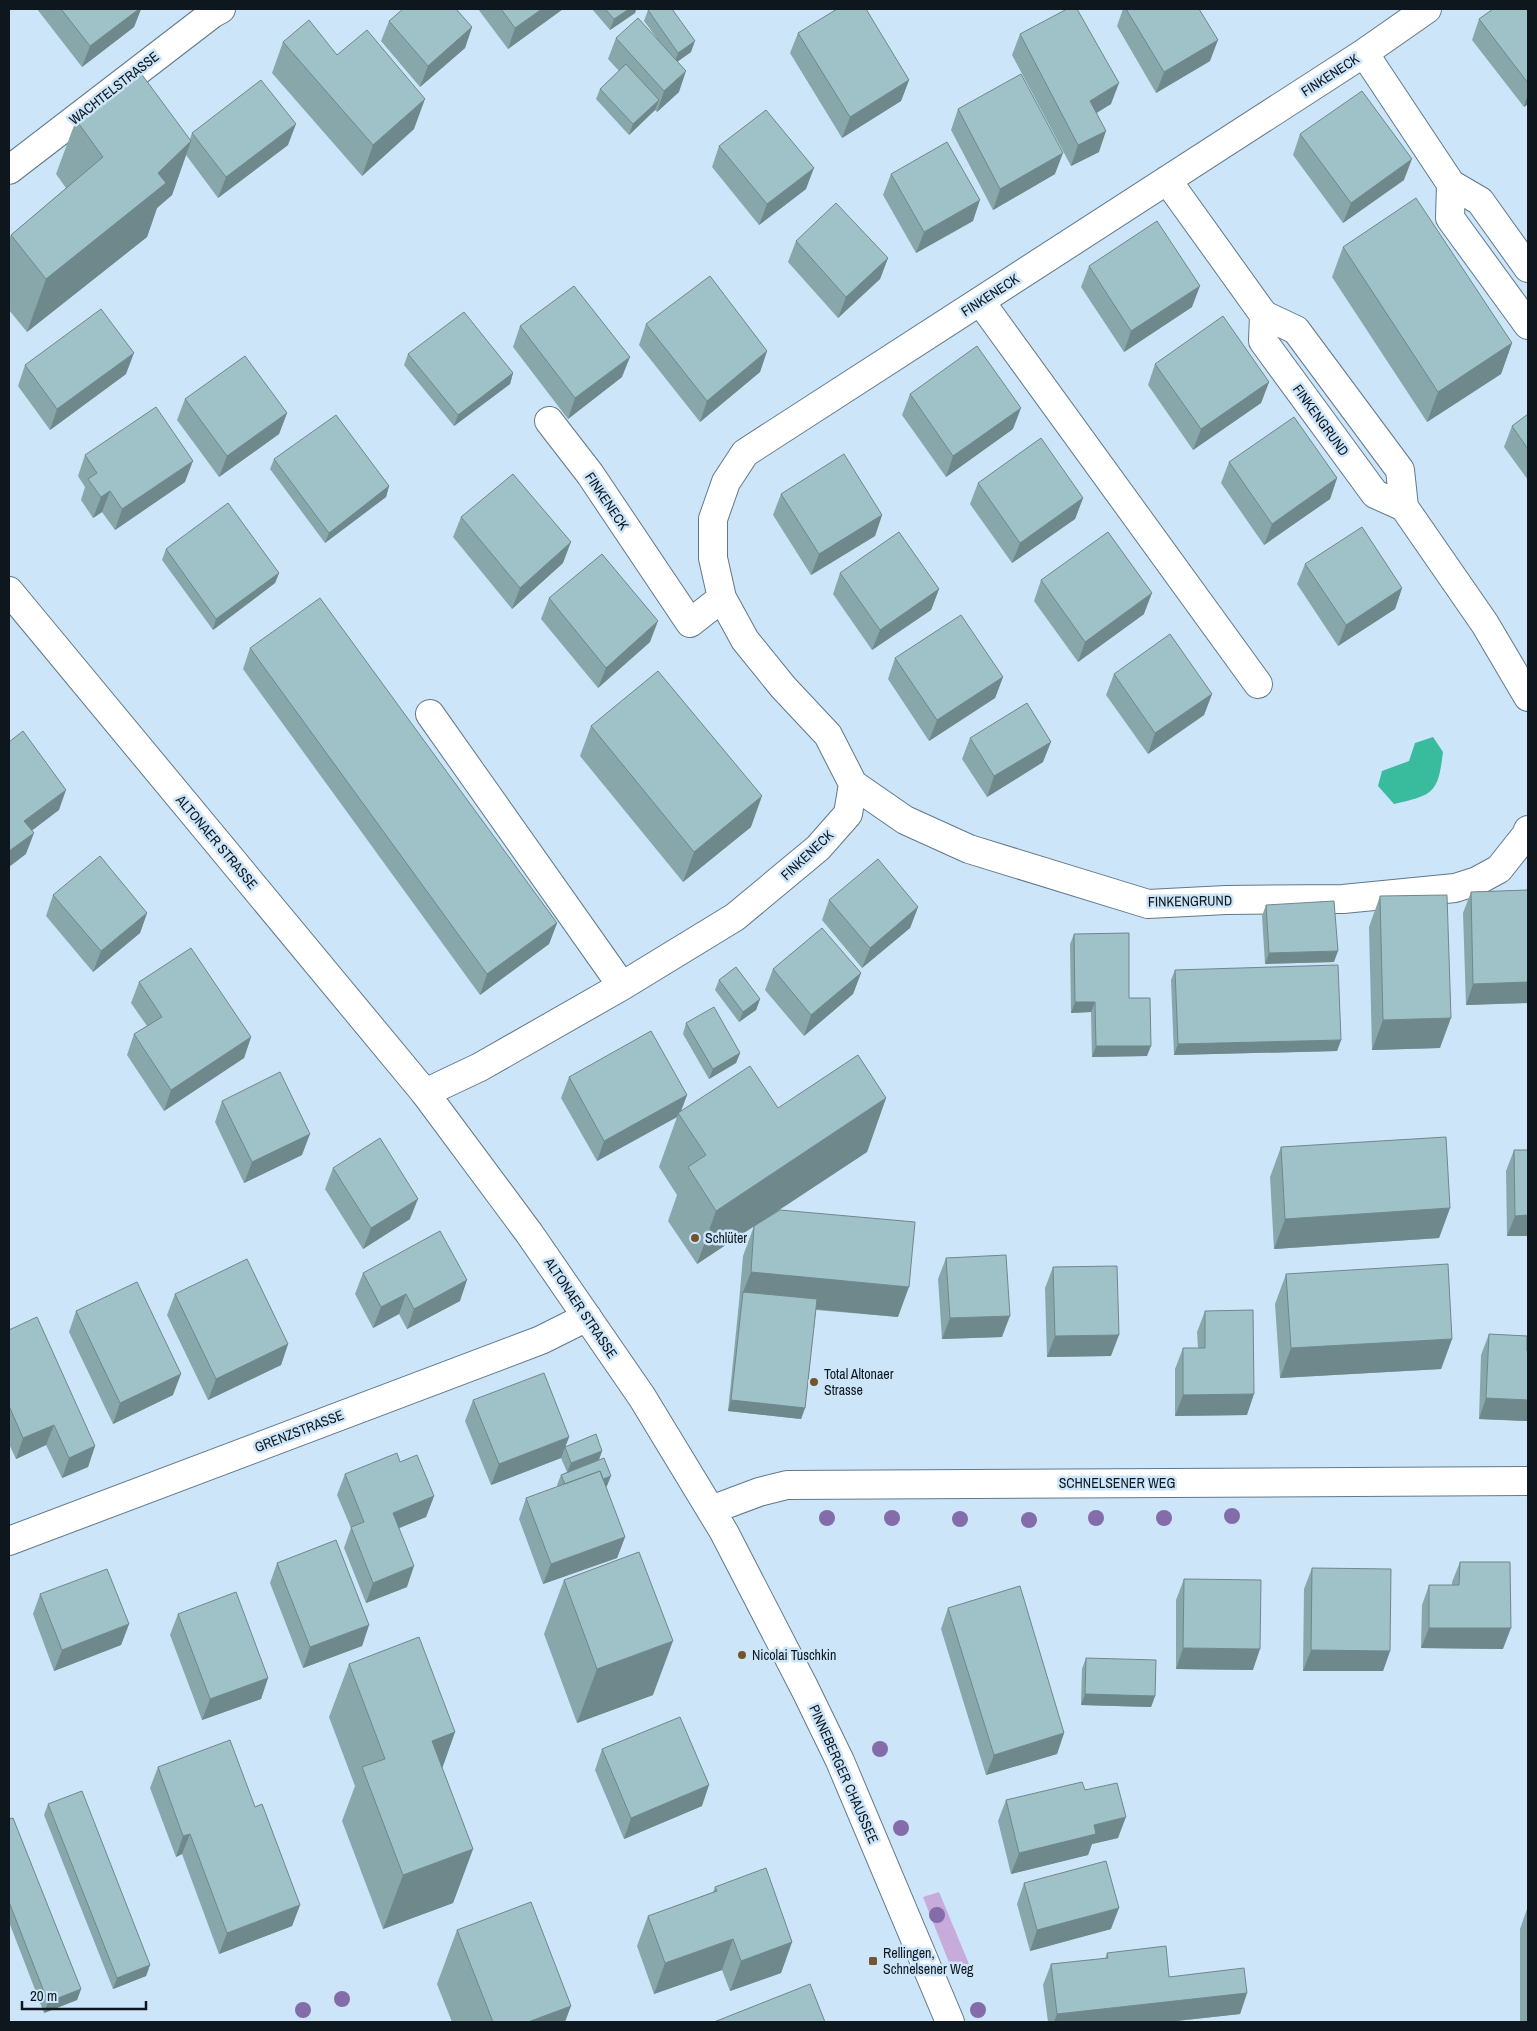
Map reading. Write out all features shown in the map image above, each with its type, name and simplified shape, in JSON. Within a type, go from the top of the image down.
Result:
[{"type":"street","name":"FINKENECK","points":[[622,986],[736,917],[818,848],[848,814],[853,784],[828,735],[782,687],[745,640],[722,598],[713,558],[713,519],[726,482],[745,453],[1364,53],[1427,9]]},
{"type":"street","name":"WACHTELSTRASSE","points":[[9,170],[213,10]]},
{"type":"street","name":"FINKENECK","points":[[1364,53],[1451,184],[1480,201],[1528,268]]},
{"type":"street","name":"FINKENGRUND","points":[[1167,180],[1264,315],[1263,341],[1375,494],[1404,507],[1485,624],[1528,697]]},
{"type":"street","points":[[1451,184],[1450,218],[1528,325]]},
{"type":"street","points":[[980,302],[1258,684]]},
{"type":"street","name":"FINKENECK","points":[[549,421],[590,474],[690,623],[722,598]]},
{"type":"street","name":"ALTONAER STRASSE","points":[[9,591],[425,1093],[529,1233],[642,1397],[717,1521]]},
{"type":"street","points":[[425,1093],[480,1067],[622,986],[430,714]]},
{"type":"street","name":"FINKENGRUND","points":[[853,784],[905,820],[969,849],[1148,904],[1226,900],[1343,899],[1455,888],[1477,881],[1499,868],[1528,834]]},
{"type":"street","name":"GRENZSTRASSE","points":[[9,1541],[531,1344],[587,1317]]},
{"type":"street","name":"SCHNELSENER WEG","points":[[717,1521],[759,1492],[787,1485],[1528,1481]]},
{"type":"street","name":"PINNEBERGER CHAUSSEE","points":[[717,1521],[776,1630],[840,1761],[950,2022]]},
{"type":"shaded area","points":[[1433,737],[1443,752],[1436,785],[1425,795],[1394,804],[1378,786],[1382,771],[1409,761],[1415,743]]},
{"type":"shaded area","points":[[939,1892],[969,1964],[952,1970],[923,1897]]},
{"type":"building","points":[[61,9],[139,9],[90,46]]},
{"type":"building","points":[[403,9],[456,9],[472,27],[428,66],[389,21]]},
{"type":"building","points":[[501,9],[542,9],[515,28]]},
{"type":"building","points":[[605,9],[629,9],[614,19]]},
{"type":"building","points":[[672,9],[695,41],[678,53],[648,10]]},
{"type":"building","points":[[837,9],[866,9],[909,80],[850,117],[798,33]]},
{"type":"building","points":[[1067,9],[1077,9],[1119,83],[1090,101],[1106,131],[1078,145],[1020,34]]},
{"type":"building","points":[[1126,9],[1199,9],[1218,40],[1164,72]]},
{"type":"building","points":[[1493,9],[1528,9],[1528,83],[1479,19]]},
{"type":"building","points":[[638,18],[686,71],[664,91],[616,38]]},
{"type":"building","points":[[309,20],[337,55],[367,30],[425,99],[373,145],[283,42]]},
{"type":"building","points":[[626,64],[659,100],[633,124],[600,89]]},
{"type":"building","points":[[140,72],[191,141],[158,173],[166,183],[46,279],[11,235],[103,157],[76,120]]},
{"type":"building","points":[[1021,74],[1063,153],[1000,189],[958,109]]},
{"type":"building","points":[[261,80],[296,124],[226,177],[192,133]]},
{"type":"building","points":[[1362,91],[1412,159],[1351,203],[1300,134]]},
{"type":"building","points":[[766,110],[814,168],[767,204],[719,146]]},
{"type":"building","points":[[947,142],[980,200],[924,232],[891,174]]},
{"type":"building","points":[[1416,198],[1512,343],[1438,392],[1343,247]]},
{"type":"building","points":[[836,203],[888,258],[846,297],[796,241]]},
{"type":"building","points":[[1157,221],[1200,286],[1131,331],[1089,266]]},
{"type":"building","points":[[710,276],[767,351],[707,401],[646,324]]},
{"type":"building","points":[[574,286],[630,357],[575,398],[520,326]]},
{"type":"building","points":[[101,309],[134,353],[57,409],[25,365]]},
{"type":"building","points":[[464,312],[513,373],[458,415],[408,354]]},
{"type":"building","points":[[1223,316],[1269,382],[1201,429],[1155,364]]},
{"type":"building","points":[[977,346],[1021,408],[953,456],[910,394]]},
{"type":"building","points":[[245,356],[287,413],[227,456],[185,399]]},
{"type":"building","points":[[156,407],[193,461],[122,509],[110,491],[101,497],[88,479],[97,473],[85,455]]},
{"type":"building","points":[[1528,414],[1528,449],[1512,426]]},
{"type":"building","points":[[336,415],[389,486],[329,533],[274,459]]},
{"type":"building","points":[[1294,417],[1337,478],[1272,524],[1229,462]]},
{"type":"building","points":[[1041,438],[1083,498],[1020,543],[978,483]]},
{"type":"building","points":[[844,454],[882,515],[819,554],[781,494]]},
{"type":"building","points":[[513,474],[571,542],[520,588],[461,517]]},
{"type":"building","points":[[228,503],[279,573],[216,619],[166,549]]},
{"type":"building","points":[[1362,527],[1402,588],[1346,625],[1305,564]]},
{"type":"building","points":[[899,532],[939,589],[880,630],[840,573]]},
{"type":"building","points":[[1108,532],[1152,593],[1085,642],[1041,580]]},
{"type":"building","points":[[602,554],[658,621],[606,668],[549,598]]},
{"type":"building","points":[[320,598],[557,923],[487,974],[250,648]]},
{"type":"building","points":[[961,615],[1003,677],[937,720],[895,658]]},
{"type":"building","points":[[1170,634],[1212,694],[1155,733],[1114,674]]},
{"type":"building","points":[[658,671],[762,796],[694,852],[591,726]]},
{"type":"building","points":[[1027,703],[1051,742],[994,776],[970,738]]},
{"type":"building","points":[[23,731],[66,790],[24,821],[34,833],[9,851],[9,742]]},
{"type":"building","points":[[100,856],[147,913],[101,951],[53,895]]},
{"type":"building","points":[[878,859],[918,907],[870,948],[829,900]]},
{"type":"building","points":[[1528,890],[1528,982],[1473,984],[1471,892]]},
{"type":"building","points":[[1447,895],[1451,1018],[1383,1020],[1380,896]]},
{"type":"building","points":[[1334,901],[1338,951],[1269,953],[1266,905]]},
{"type":"building","points":[[822,928],[861,973],[811,1015],[773,969]]},
{"type":"building","points":[[1129,933],[1129,998],[1150,998],[1151,1046],[1096,1046],[1095,1002],[1075,1002],[1074,934]]},
{"type":"building","points":[[191,948],[251,1037],[171,1090],[134,1034],[162,1017],[139,982]]},
{"type":"building","points":[[1338,965],[1341,1040],[1178,1044],[1175,970]]},
{"type":"building","points":[[736,967],[760,999],[743,1012],[719,980]]},
{"type":"building","points":[[714,1007],[740,1053],[713,1069],[686,1023]]},
{"type":"building","points":[[651,1031],[687,1095],[604,1141],[569,1077]]},
{"type":"building","points":[[858,1055],[886,1098],[716,1211],[688,1167],[706,1155],[678,1113],[750,1066],[778,1108]]},
{"type":"building","points":[[280,1072],[310,1134],[252,1162],[222,1101]]},
{"type":"building","points":[[1446,1137],[1450,1208],[1285,1219],[1281,1147]]},
{"type":"building","points":[[380,1138],[418,1199],[371,1228],[333,1168]]},
{"type":"building","points":[[1514,1150],[1528,1150],[1528,1215],[1515,1216]]},
{"type":"building","points":[[780,1210],[915,1222],[909,1287],[751,1272],[754,1226]]},
{"type":"building","points":[[440,1231],[467,1280],[414,1309],[406,1294],[381,1307],[363,1273]]},
{"type":"building","points":[[1006,1255],[1010,1316],[950,1318],[946,1258]]},
{"type":"building","points":[[247,1259],[288,1344],[216,1379],[175,1294]]},
{"type":"building","points":[[1448,1264],[1452,1339],[1291,1348],[1286,1274]]},
{"type":"building","points":[[1117,1266],[1119,1335],[1055,1336],[1053,1267]]},
{"type":"building","points":[[137,1282],[181,1374],[120,1403],[76,1311]]},
{"type":"building","points":[[743,1292],[817,1299],[805,1408],[731,1400]]},
{"type":"building","points":[[1253,1310],[1254,1394],[1183,1395],[1183,1348],[1205,1348],[1205,1311]]},
{"type":"building","points":[[37,1317],[95,1446],[69,1458],[54,1425],[23,1438],[9,1406],[9,1330]]},
{"type":"building","points":[[1489,1334],[1527,1336],[1528,1400],[1486,1398]]},
{"type":"building","points":[[544,1373],[569,1437],[499,1464],[473,1400]]},
{"type":"building","points":[[596,1434],[602,1451],[571,1463],[565,1447]]},
{"type":"building","points":[[397,1453],[400,1462],[417,1455],[434,1496],[393,1513],[414,1566],[373,1583],[351,1527],[364,1522],[345,1474]]},
{"type":"building","points":[[604,1458],[611,1476],[603,1479],[600,1471],[565,1484],[561,1475]]},
{"type":"building","points":[[600,1471],[625,1537],[551,1564],[526,1498]]},
{"type":"building","points":[[336,1540],[369,1625],[310,1647],[277,1563]]},
{"type":"building","points":[[639,1552],[673,1641],[597,1669],[564,1580]]},
{"type":"building","points":[[1460,1562],[1510,1562],[1511,1628],[1429,1628],[1429,1585],[1459,1585]]},
{"type":"building","points":[[1312,1568],[1391,1569],[1390,1651],[1311,1650]]},
{"type":"building","points":[[107,1569],[129,1624],[62,1650],[40,1594]]},
{"type":"building","points":[[1184,1579],[1261,1580],[1260,1649],[1183,1648]]},
{"type":"building","points":[[1020,1586],[1064,1733],[994,1755],[948,1608]]},
{"type":"building","points":[[236,1592],[268,1678],[210,1699],[178,1614]]},
{"type":"building","points":[[419,1637],[455,1732],[432,1741],[473,1849],[403,1875],[362,1767],[385,1759],[349,1664]]},
{"type":"building","points":[[1086,1658],[1156,1660],[1155,1696],[1085,1694]]},
{"type":"building","points":[[680,1717],[709,1785],[631,1818],[602,1749]]},
{"type":"building","points":[[230,1740],[255,1807],[262,1804],[300,1905],[227,1933],[190,1834],[183,1836],[158,1767]]},
{"type":"building","points":[[1082,1782],[1085,1790],[1117,1783],[1126,1817],[1094,1825],[1096,1834],[1019,1853],[1006,1800]]},
{"type":"building","points":[[82,1791],[150,1965],[117,1978],[48,1804]]},
{"type":"building","points":[[13,1818],[81,1989],[48,2002],[9,1902],[9,1819]]},
{"type":"building","points":[[1106,1861],[1119,1908],[1037,1930],[1024,1883]]},
{"type":"building","points":[[766,1868],[792,1942],[741,1961],[733,1939],[665,1963],[648,1916],[717,1891],[715,1887]]},
{"type":"building","points":[[531,1902],[571,2006],[528,2022],[493,2022],[457,1930]]},
{"type":"building","points":[[1166,1946],[1169,1977],[1244,1968],[1247,1993],[1057,2014],[1051,1964],[1108,1958],[1107,1953]]},
{"type":"building","points":[[810,1984],[825,2022],[714,2022]]},
{"type":"place","name":"Schlüter","points":[[695,1238]]},
{"type":"place","name":"Total Altonaer Strasse","points":[[814,1382]]},
{"type":"place","name":"Nicolai Tuschkin","points":[[742,1655]]},
{"type":"place","name":"Rellingen, Schnelsener Weg","points":[[873,1961]]}]
